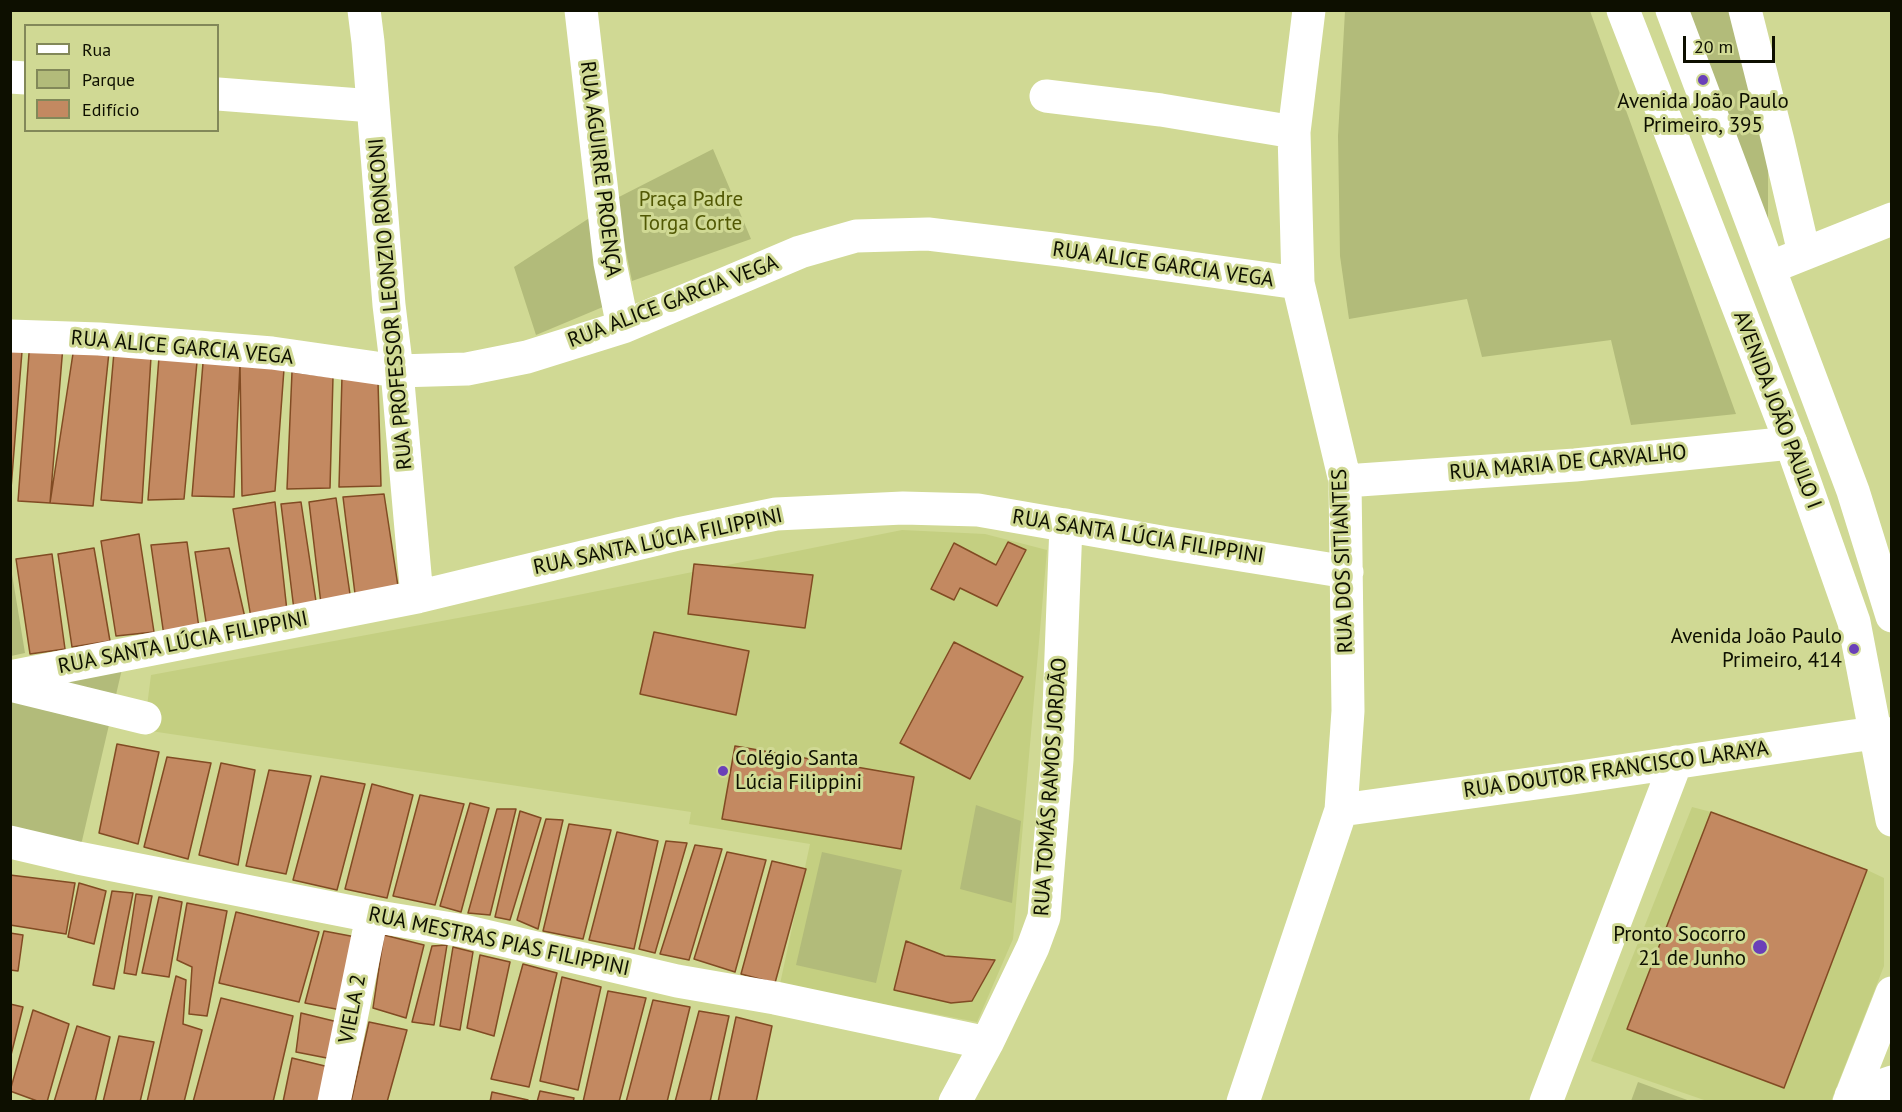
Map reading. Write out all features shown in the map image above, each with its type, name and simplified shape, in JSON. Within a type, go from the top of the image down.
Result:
[{"type":"street","name":"RUA PROFESSOR LEONZIO RONCONI","points":[[364,10],[417,597]]},
{"type":"street","name":"RUA AGUIRRE PROENÇA","points":[[581,10],[610,263],[623,327]]},
{"type":"street","name":"AVENIDA JOÃO PAULO I","points":[[1623,10],[1791,442],[1854,622],[1884,733],[1892,820]]},
{"type":"street","name":"AVENIDA JOÃO PAULO I","points":[[1672,10],[1853,491],[1892,616]]},
{"type":"street","points":[[1744,10],[1804,254]]},
{"type":"street","name":"RUA DOS SITIANTES","points":[[1243,1101],[1341,810],[1348,711],[1345,481],[1298,284],[1294,132],[1301,16]]},
{"type":"street","points":[[219,94],[373,106]]},
{"type":"street","points":[[1046,96],[1161,110],[1294,132]]},
{"type":"street","points":[[1682,163],[1716,192],[1739,250],[1746,262],[1756,269],[1768,269],[1892,219]]},
{"type":"street","name":"RUA ALICE GARCIA VEGA","points":[[10,336],[99,339],[272,353],[397,371],[467,369],[527,357],[623,327],[800,252],[856,236],[928,234],[1061,250],[1298,284]]},
{"type":"street","name":"RUA MARIA DE CARVALHO","points":[[1345,481],[1575,465],[1791,442]]},
{"type":"street","name":"RUA SANTA LÚCIA FILIPPINI","points":[[10,677],[417,597],[678,534],[777,514],[903,508],[978,510],[1347,572]]},
{"type":"street","name":"RUA TOMÁS RAMOS JORDÃO","points":[[955,1101],[987,1042],[1033,947],[1044,917],[1057,760],[1066,525]]},
{"type":"street","points":[[10,685],[145,718]]},
{"type":"street","name":"RUA DOUTOR FRANCISCO LARAYA","points":[[1341,810],[1884,733]]},
{"type":"street","points":[[1546,1101],[1676,762]]},
{"type":"street","name":"RUA MESTRAS PIAS FILIPPINI","points":[[10,842],[78,858],[372,916],[464,931],[677,981],[775,998],[987,1042]]},
{"type":"street","name":"VIELA 2","points":[[334,1101],[372,916]]},
{"type":"street","points":[[1850,1099],[1892,993]]},
{"type":"street","points":[[1850,1099],[1892,1082]]},
{"type":"shaded area","name":"Colégio Santa Lúcia Filippini","points":[[902,530],[985,534],[1047,550],[1013,939],[977,1022],[780,984],[810,844],[689,824],[691,812],[144,730],[151,675],[528,605]]},
{"type":"shaded area","name":"Pronto Socorro 21 de Junho","points":[[1692,807],[1711,812],[1884,878],[1884,966],[1831,1101],[1707,1101],[1591,1061]]},
{"type":"green space","points":[[1345,11],[1590,11],[1736,414],[1631,425],[1611,340],[1482,357],[1467,299],[1349,319],[1340,256],[1338,136]]},
{"type":"green space","points":[[1672,11],[1734,11],[1768,161],[1768,269]]},
{"type":"green space","name":"Praça Padre Torga Corte","points":[[713,149],[751,239],[632,281],[615,199]]},
{"type":"green space","name":"Praça Padre Torga Corte","points":[[591,217],[610,304],[536,335],[514,267]]},
{"type":"green space","points":[[10,562],[25,653],[11,656],[10,656]]},
{"type":"green space","points":[[122,669],[78,858],[11,841],[11,687]]},
{"type":"green space","points":[[976,805],[1021,821],[1012,903],[960,889]]},
{"type":"green space","points":[[822,852],[902,870],[876,983],[796,965]]},
{"type":"green space","points":[[1638,1082],[1690,1101],[1631,1101]]},
{"type":"building","points":[[10,338],[23,339],[10,501]]},
{"type":"building","points":[[30,340],[63,346],[50,503],[18,501]]},
{"type":"building","points":[[74,347],[109,352],[93,506],[50,503]]},
{"type":"building","points":[[114,352],[151,357],[142,503],[101,500]]},
{"type":"building","points":[[159,357],[197,362],[184,499],[148,500]]},
{"type":"building","points":[[203,363],[240,364],[234,497],[192,496]]},
{"type":"building","points":[[240,364],[284,369],[275,491],[242,496]]},
{"type":"building","points":[[292,372],[333,377],[330,488],[287,489]]},
{"type":"building","points":[[342,376],[378,382],[381,486],[339,487]]},
{"type":"building","points":[[384,494],[399,593],[356,602],[343,497]]},
{"type":"building","points":[[336,498],[351,601],[321,604],[309,502]]},
{"type":"building","points":[[275,502],[287,611],[251,618],[233,509]]},
{"type":"building","points":[[301,502],[317,608],[294,610],[281,504]]},
{"type":"building","points":[[139,534],[154,632],[116,636],[101,541]]},
{"type":"building","points":[[187,542],[199,628],[164,636],[151,545]]},
{"type":"building","points":[[1008,542],[1026,550],[997,606],[960,588],[954,600],[931,589],[954,543],[996,565]]},
{"type":"building","points":[[94,548],[110,641],[72,647],[58,554]]},
{"type":"building","points":[[229,548],[246,622],[207,628],[195,552]]},
{"type":"building","points":[[52,554],[65,649],[30,654],[16,559]]},
{"type":"building","points":[[694,564],[813,575],[805,628],[688,614]]},
{"type":"building","points":[[654,632],[749,651],[736,715],[640,694]]},
{"type":"building","points":[[954,642],[1023,677],[970,779],[900,743]]},
{"type":"building","points":[[117,744],[159,752],[138,844],[99,833]]},
{"type":"building","name":"Colégio Santa Lúcia Filippini","points":[[735,746],[914,777],[901,849],[722,819]]},
{"type":"building","points":[[167,757],[211,763],[188,859],[144,847]]},
{"type":"building","points":[[221,763],[255,770],[238,865],[199,855]]},
{"type":"building","points":[[269,770],[311,776],[286,874],[246,866]]},
{"type":"building","points":[[321,776],[365,784],[337,890],[293,880]]},
{"type":"building","points":[[372,784],[413,795],[387,898],[345,889]]},
{"type":"building","points":[[420,795],[464,804],[435,905],[393,896]]},
{"type":"building","points":[[470,803],[489,808],[461,912],[440,906]]},
{"type":"building","points":[[497,809],[516,809],[490,915],[468,913]]},
{"type":"building","points":[[520,811],[541,818],[510,920],[495,917]]},
{"type":"building","name":"Pronto Socorro 21 de Junho","points":[[1711,812],[1867,870],[1784,1088],[1627,1029]]},
{"type":"building","points":[[546,819],[563,820],[538,929],[517,920]]},
{"type":"building","points":[[569,824],[611,830],[583,939],[543,931]]},
{"type":"building","points":[[617,832],[658,841],[634,949],[589,940]]},
{"type":"building","points":[[666,841],[687,843],[655,953],[639,949]]},
{"type":"building","points":[[695,845],[722,849],[689,960],[660,954]]},
{"type":"building","points":[[727,852],[766,860],[735,972],[694,959]]},
{"type":"building","points":[[772,861],[806,869],[775,983],[741,974]]},
{"type":"building","points":[[10,875],[75,883],[66,934],[10,925]]},
{"type":"building","points":[[79,883],[106,891],[94,944],[68,937]]},
{"type":"building","points":[[112,891],[133,893],[114,989],[93,985]]},
{"type":"building","points":[[136,894],[152,896],[136,975],[124,973]]},
{"type":"building","points":[[159,897],[182,902],[169,977],[142,973]]},
{"type":"building","points":[[187,903],[227,911],[207,1016],[189,1014],[192,967],[177,960]]},
{"type":"building","points":[[236,912],[319,932],[299,1002],[219,983]]},
{"type":"building","points":[[324,931],[361,938],[346,1011],[305,1003]]},
{"type":"building","points":[[10,933],[23,935],[18,971],[10,970]]},
{"type":"building","points":[[384,935],[424,945],[406,1018],[373,1008]]},
{"type":"building","points":[[906,941],[945,956],[995,960],[972,1001],[951,1003],[894,990]]},
{"type":"building","points":[[447,945],[434,1025],[412,1022],[432,946]]},
{"type":"building","points":[[453,947],[473,952],[460,1030],[440,1026]]},
{"type":"building","points":[[480,955],[510,962],[494,1036],[467,1028]]},
{"type":"building","points":[[523,964],[557,973],[529,1087],[491,1079]]},
{"type":"building","points":[[176,976],[186,980],[183,1024],[202,1030],[184,1102],[147,1102]]},
{"type":"building","points":[[562,977],[601,987],[578,1090],[540,1081]]},
{"type":"building","points":[[608,991],[646,998],[619,1102],[583,1102]]},
{"type":"building","points":[[221,998],[293,1016],[273,1102],[193,1102]]},
{"type":"building","points":[[653,1000],[690,1007],[667,1102],[626,1102]]},
{"type":"building","points":[[10,1004],[23,1007],[10,1059]]},
{"type":"building","points":[[33,1010],[69,1024],[47,1102],[40,1102],[10,1091]]},
{"type":"building","points":[[699,1011],[729,1016],[710,1102],[675,1102]]},
{"type":"building","points":[[301,1013],[342,1023],[332,1059],[296,1052]]},
{"type":"building","points":[[736,1017],[772,1026],[756,1102],[718,1102]]},
{"type":"building","points":[[369,1022],[407,1030],[387,1102],[351,1102]]},
{"type":"building","points":[[77,1026],[110,1037],[95,1102],[54,1102]]},
{"type":"building","points":[[119,1036],[154,1042],[140,1102],[103,1102]]},
{"type":"building","points":[[292,1058],[329,1067],[324,1102],[283,1102]]},
{"type":"building","points":[[540,1091],[574,1098],[573,1102],[537,1102]]},
{"type":"building","points":[[492,1092],[528,1100],[527,1102],[490,1102]]},
{"type":"place","name":"Avenida João Paulo Primeiro, 395","points":[[1703,80]]},
{"type":"place","name":"Avenida João Paulo Primeiro, 414","points":[[1854,649]]},
{"type":"place","name":"Colégio Santa Lúcia Filippini","points":[[723,771]]},
{"type":"place","name":"Pronto Socorro 21 de Junho","points":[[1760,947]]}]
